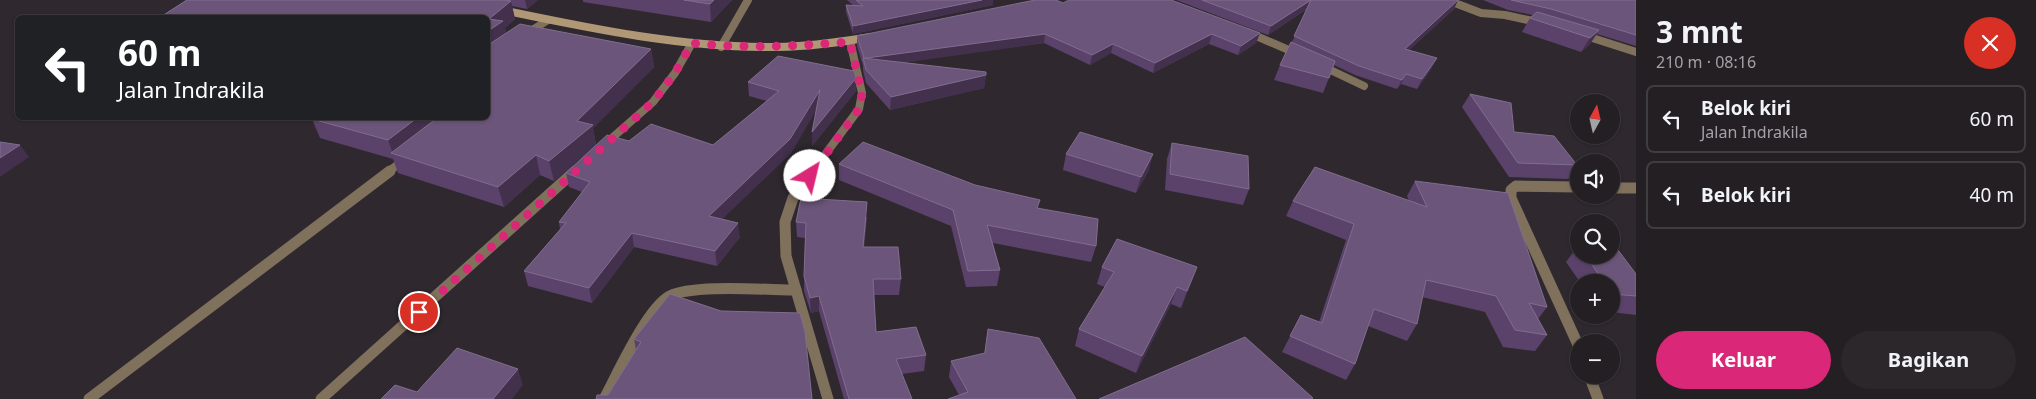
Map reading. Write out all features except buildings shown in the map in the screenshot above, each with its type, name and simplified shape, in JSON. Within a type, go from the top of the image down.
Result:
[{"type":"street","points":[[721,46],[748,0]]},
{"type":"street","points":[[1447,0],[1481,13],[1505,15],[1554,26]]},
{"type":"street","points":[[491,8],[616,33],[721,46],[777,47],[850,42],[879,35]]},
{"type":"street","points":[[518,39],[548,20]]},
{"type":"street","points":[[1238,29],[1364,86]]},
{"type":"street","points":[[1572,32],[1636,52]]},
{"type":"street","points":[[828,399],[786,256],[786,222],[793,198],[859,109],[862,94],[850,42]]},
{"type":"street","points":[[596,152],[653,102],[675,73],[692,43]]},
{"type":"street","points":[[89,399],[418,149]]},
{"type":"street","points":[[321,399],[582,165]]},
{"type":"street","points":[[1570,187],[1516,186],[1511,190],[1511,198],[1573,334]]},
{"type":"street","points":[[1620,188],[1636,188]]},
{"type":"street","points":[[604,399],[642,331],[659,306],[670,296],[690,291],[796,290]]},
{"type":"street","points":[[1592,384],[1598,399]]},
{"type":"route","points":[[419,312],[653,102],[675,73],[692,43],[721,46],[777,47],[850,42],[862,94],[859,109],[810,176]]}]
